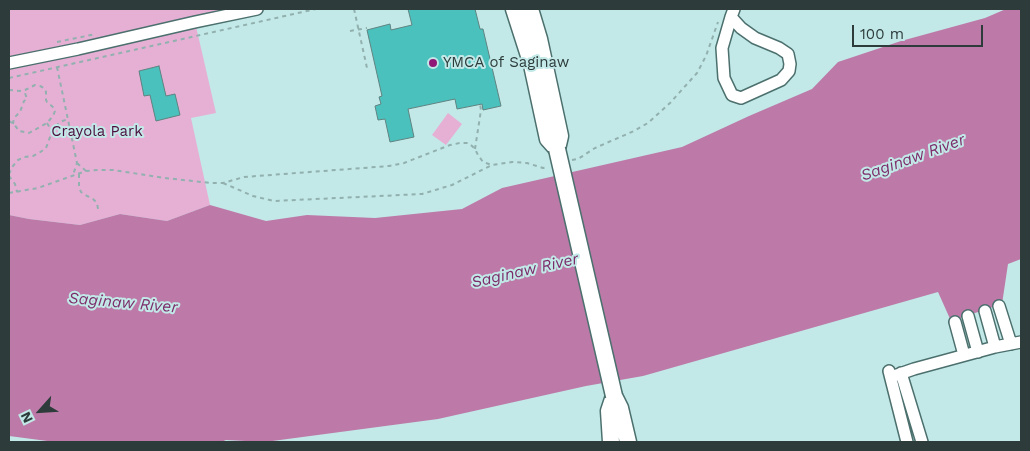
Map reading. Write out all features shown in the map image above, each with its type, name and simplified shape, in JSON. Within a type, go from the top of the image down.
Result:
[{"type":"highway","points":[[514,9],[532,65],[548,139],[557,149]]},
{"type":"highway","points":[[530,9],[539,39],[560,136],[557,149],[614,396],[620,408],[628,442]]},
{"type":"highway","points":[[611,442],[608,410],[614,396]]},
{"type":"street","points":[[9,63],[78,50],[257,9]]},
{"type":"street","points":[[732,13],[741,28],[755,38],[788,54],[790,64],[789,71],[781,80],[741,98],[732,95],[724,78],[722,48],[732,13]]},
{"type":"street","points":[[894,373],[1016,343],[999,306]]},
{"type":"street","points":[[985,311],[996,347]]},
{"type":"street","points":[[968,316],[978,352]]},
{"type":"street","points":[[955,322],[964,355]]},
{"type":"street","points":[[894,373],[907,442]]},
{"type":"street","points":[[894,373],[922,442]]},
{"type":"path","points":[[9,78],[316,9]]},
{"type":"path","points":[[354,9],[367,68]]},
{"type":"path","points":[[569,161],[578,159],[595,148],[648,123],[670,103],[697,73],[706,56],[720,17],[732,13]]},
{"type":"path","points":[[350,31],[367,28]]},
{"type":"path","points":[[58,68],[77,164],[72,176]]},
{"type":"path","points":[[9,90],[24,90],[35,84],[40,86],[44,88],[46,100],[55,111],[47,123],[29,133],[19,131],[9,121]]},
{"type":"path","points":[[13,124],[14,118],[20,112],[24,101],[27,99],[24,90]]},
{"type":"path","points":[[475,149],[481,110],[480,104]]},
{"type":"path","points":[[17,192],[15,184],[9,175],[13,166],[18,160],[39,153],[46,148],[53,130],[60,122],[68,119]]},
{"type":"path","points":[[47,123],[53,130]]},
{"type":"path","points":[[9,193],[38,188],[78,174],[98,170],[113,170],[165,178],[223,183],[244,177],[389,166],[404,163],[460,143],[468,143],[475,149],[483,162],[492,166]]},
{"type":"path","points":[[223,183],[253,196],[274,201],[422,194],[452,185],[492,166],[512,162],[527,163],[544,168],[552,166]]},
{"type":"path","points":[[77,164],[86,172]]},
{"type":"path","points":[[78,174],[79,187],[82,192],[92,198],[97,204],[98,209]]},
{"type":"green space","name":"Crayola Park","points":[[9,9],[257,9],[195,22],[216,113],[191,118],[210,205],[167,221],[120,214],[80,225],[9,215]]},
{"type":"green space","points":[[448,113],[462,124],[446,145],[432,135]]},
{"type":"water","name":"Saginaw River","points":[[1006,9],[1021,9],[1021,259],[1008,264],[1002,304],[951,321],[938,292],[643,376],[586,386],[438,419],[265,442],[226,440],[221,442],[55,442],[9,436],[9,215],[80,225],[120,214],[167,221],[210,205],[266,221],[307,215],[375,218],[462,209],[502,188],[682,147],[812,89],[838,62],[901,41],[985,18]]},
{"type":"building","name":"YMCA of Saginaw","points":[[408,9],[475,9],[480,29],[483,29],[501,106],[483,110],[482,104],[457,109],[455,99],[408,109],[414,137],[390,142],[385,119],[378,120],[375,106],[381,104],[379,97],[382,96],[367,30],[390,24],[391,30],[412,25]]},
{"type":"building","points":[[159,66],[166,96],[175,94],[180,115],[156,121],[150,95],[144,96],[139,71]]},
{"type":"place","name":"YMCA of Saginaw","points":[[433,63]]}]
